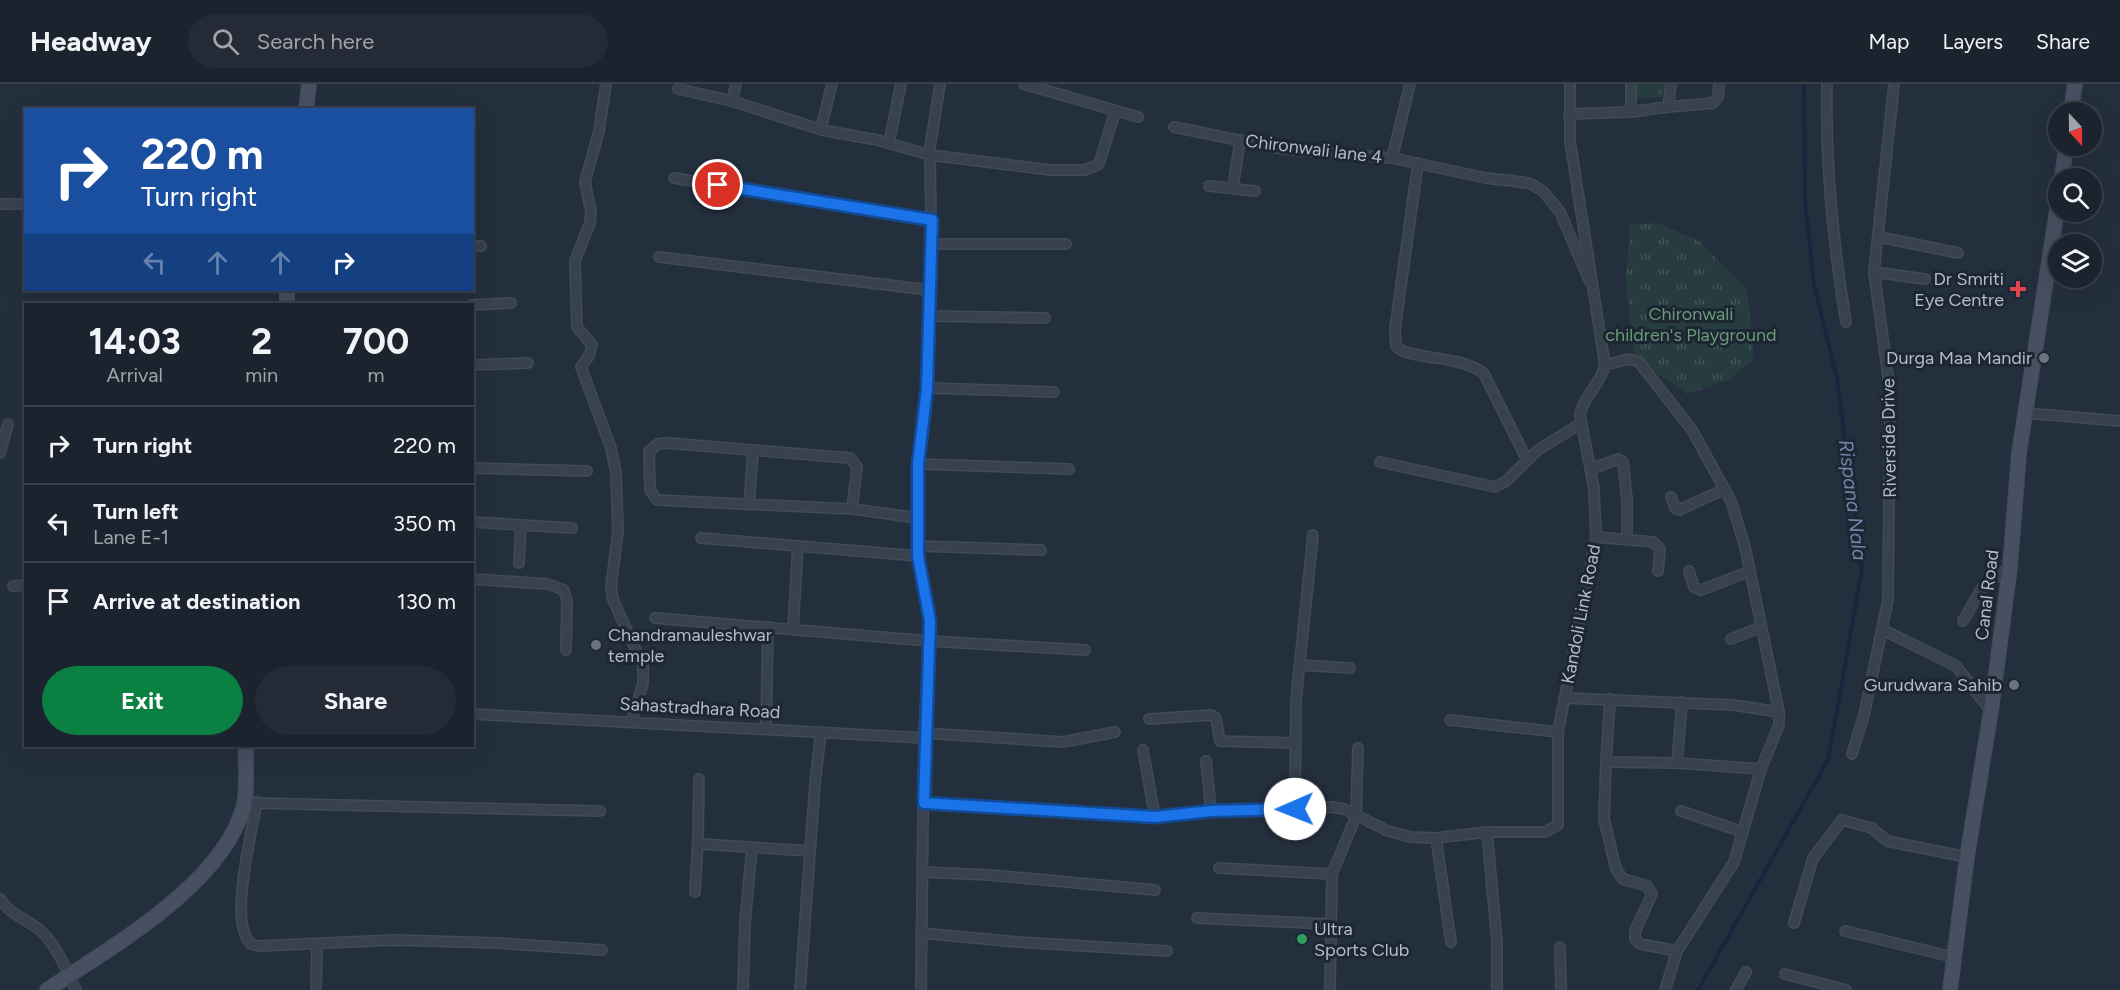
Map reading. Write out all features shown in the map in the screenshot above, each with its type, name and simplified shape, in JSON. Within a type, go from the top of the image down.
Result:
[{"type":"street","points":[[306,108],[309,84]]},
{"type":"street","points":[[606,84],[599,131],[585,182],[591,212],[590,223],[575,261],[576,315],[577,327],[592,345],[589,356],[581,367],[610,448],[616,473],[618,531],[611,586],[613,600],[643,665],[644,684],[631,722]]},
{"type":"street","points":[[732,101],[736,84]]},
{"type":"street","points":[[821,128],[832,84]]},
{"type":"street","points":[[889,143],[900,84]]},
{"type":"street","points":[[921,990],[924,736],[929,641],[927,597],[918,551],[918,464],[927,388],[932,220],[929,155],[940,84]]},
{"type":"street","points":[[1024,84],[1138,117]]},
{"type":"street","points":[[1392,158],[1410,84]]},
{"type":"street","points":[[1570,84],[1569,114],[1605,365],[1629,359],[1639,362],[1692,430],[1725,489],[1731,501],[1750,571],[1779,712],[1779,725],[1761,769],[1729,872],[1677,951],[1665,990]]},
{"type":"street","points":[[1631,84],[1631,112]]},
{"type":"street","points":[[1668,107],[1671,84]]},
{"type":"street","points":[[1569,114],[1631,112],[1713,103],[1718,97],[1719,84]]},
{"type":"street","points":[[1827,84],[1826,148],[1836,260],[1846,322]]},
{"type":"street","name":"Riverside Drive","points":[[1852,754],[1883,630],[1890,562],[1890,391],[1874,272],[1894,84]]},
{"type":"street","points":[[2072,102],[2075,84]]},
{"type":"street","points":[[678,89],[732,101],[821,128],[889,143],[929,155],[1050,170],[1085,170],[1100,164],[1115,112]]},
{"type":"street","name":"Chironwali lane 4","points":[[1174,127],[1283,149],[1392,158],[1486,178],[1528,183],[1543,191],[1560,212],[1595,294]]},
{"type":"street","points":[[1233,188],[1240,140]]},
{"type":"street","points":[[1418,162],[1395,329],[1396,346],[1404,351],[1461,361],[1476,367],[1484,374],[1527,460]]},
{"type":"street","points":[[674,178],[932,220]]},
{"type":"street","points":[[1209,186],[1255,191]]},
{"type":"street","points":[[0,204],[24,204]]},
{"type":"street","name":"Canal Road","points":[[1950,990],[1967,857],[1991,711],[2010,567],[2025,413],[2055,222]]},
{"type":"street","points":[[1879,237],[1958,253]]},
{"type":"street","points":[[930,244],[1066,244]]},
{"type":"street","points":[[659,257],[929,290]]},
{"type":"street","points":[[1874,272],[1925,279]]},
{"type":"street","points":[[474,305],[511,303]]},
{"type":"street","points":[[928,316],[1045,318]]},
{"type":"street","points":[[474,365],[528,363]]},
{"type":"street","name":"Kandoli Link Road","points":[[1487,832],[1545,832],[1554,829],[1560,817],[1558,732],[1596,537],[1591,469],[1580,424],[1581,406],[1603,373],[1605,365]]},
{"type":"street","points":[[927,388],[1054,392]]},
{"type":"street","points":[[2025,413],[2120,421]]},
{"type":"street","points":[[0,453],[8,424]]},
{"type":"street","points":[[1380,462],[1495,487],[1505,482],[1527,460],[1580,424]]},
{"type":"street","points":[[852,509],[857,467],[850,458],[668,443],[658,444],[649,451],[650,490],[657,500],[852,509],[918,518]]},
{"type":"street","points":[[749,505],[753,451]]},
{"type":"street","points":[[1591,469],[1618,459],[1623,462],[1628,499],[1626,537]]},
{"type":"street","points":[[918,464],[1069,469]]},
{"type":"street","points":[[474,468],[587,471]]},
{"type":"street","points":[[1671,497],[1675,508],[1679,510],[1725,489]]},
{"type":"street","points":[[474,522],[572,528]]},
{"type":"street","points":[[519,563],[521,525]]},
{"type":"street","points":[[1295,809],[1294,743],[1313,535]]},
{"type":"street","points":[[1596,537],[1626,537],[1658,545],[1658,571]]},
{"type":"street","points":[[701,538],[798,546],[918,551],[1041,549]]},
{"type":"street","points":[[794,628],[798,546]]},
{"type":"street","points":[[1963,621],[1982,588],[2010,567]]},
{"type":"street","points":[[1689,571],[1694,587],[1701,590],[1750,571]]},
{"type":"street","points":[[474,579],[548,584],[564,590],[567,601],[566,650]]},
{"type":"street","points":[[13,585],[24,585]]},
{"type":"street","points":[[655,618],[929,641],[1085,650]]},
{"type":"street","points":[[766,729],[768,627]]},
{"type":"street","points":[[1731,639],[1761,627]]},
{"type":"street","points":[[1883,630],[1956,666],[1991,711]]},
{"type":"street","points":[[1300,665],[1350,668]]},
{"type":"street","points":[[1564,698],[1733,705],[1779,712]]},
{"type":"street","points":[[1610,699],[1604,819],[1616,869],[1621,877],[1647,886],[1652,894],[1635,930],[1635,939],[1640,944],[1677,951]]},
{"type":"street","points":[[1677,763],[1682,702]]},
{"type":"street","name":"Sahastradhara Road","points":[[474,714],[821,732],[1063,741],[1114,732]]},
{"type":"street","points":[[1149,719],[1211,715],[1216,718],[1220,741],[1294,743]]},
{"type":"street","points":[[1450,720],[1558,732]]},
{"type":"street","points":[[800,990],[821,732]]},
{"type":"street","points":[[246,747],[250,804],[243,881],[243,934],[251,944],[259,946],[317,945],[394,940],[498,943],[602,950]]},
{"type":"street","points":[[1330,990],[1332,874],[1356,816],[1358,747]]},
{"type":"street","points":[[1143,750],[1155,817]]},
{"type":"street","points":[[1206,761],[1211,811]]},
{"type":"street","points":[[1606,762],[1677,763],[1761,769]]},
{"type":"street","points":[[694,892],[699,779]]},
{"type":"street","points":[[924,803],[1155,817],[1211,811],[1331,807],[1398,835],[1436,838],[1487,832],[1497,942],[1497,990]]},
{"type":"street","points":[[250,804],[600,811]]},
{"type":"street","points":[[47,990],[115,946],[176,900],[221,854],[250,804]]},
{"type":"street","points":[[1681,811],[1743,832]]},
{"type":"street","points":[[1794,923],[1813,858],[1840,821],[1872,828],[1887,841],[1967,857]]},
{"type":"street","points":[[1436,838],[1451,942]]},
{"type":"street","points":[[698,840],[702,845],[810,851]]},
{"type":"street","points":[[743,990],[745,922],[752,848]]},
{"type":"street","points":[[1219,868],[1332,874]]},
{"type":"street","points":[[922,872],[990,875],[1155,890]]},
{"type":"street","points":[[0,899],[9,912],[43,932],[53,945],[76,990]]},
{"type":"street","points":[[1197,918],[1330,924]]},
{"type":"street","points":[[1845,931],[1953,957]]},
{"type":"street","points":[[921,933],[1029,943],[1167,951]]},
{"type":"street","points":[[316,990],[317,945]]},
{"type":"street","points":[[1560,946],[1562,990]]},
{"type":"street","points":[[1736,990],[1746,972]]},
{"type":"street","points":[[1785,974],[1846,990]]},
{"type":"green space","points":[[1635,84],[1664,84],[1662,97],[1636,98]]},
{"type":"green space","name":"Chironwali children's Playground","points":[[1657,223],[1698,240],[1747,290],[1754,359],[1729,380],[1687,394],[1635,358],[1626,282],[1630,225]]},
{"type":"waterway","name":"Rispana Nala","points":[[1698,990],[1828,760],[1862,570],[1837,378],[1814,285],[1805,201],[1804,84]]},
{"type":"place","name":"Dr Smriti Eye Centre","points":[[2018,289]]},
{"type":"place","name":"Durga Maa Mandir","points":[[2044,358]]},
{"type":"place","name":"Chandramauleshwar temple","points":[[596,645]]},
{"type":"place","name":"Gurudwara Sahib","points":[[2014,685]]},
{"type":"place","name":"Ultra Sports Club","points":[[1302,939]]},
{"type":"route","points":[[718,185],[932,220],[927,388],[918,464],[918,556],[930,621],[924,734],[924,803],[1155,817],[1211,811],[1295,809]]}]
